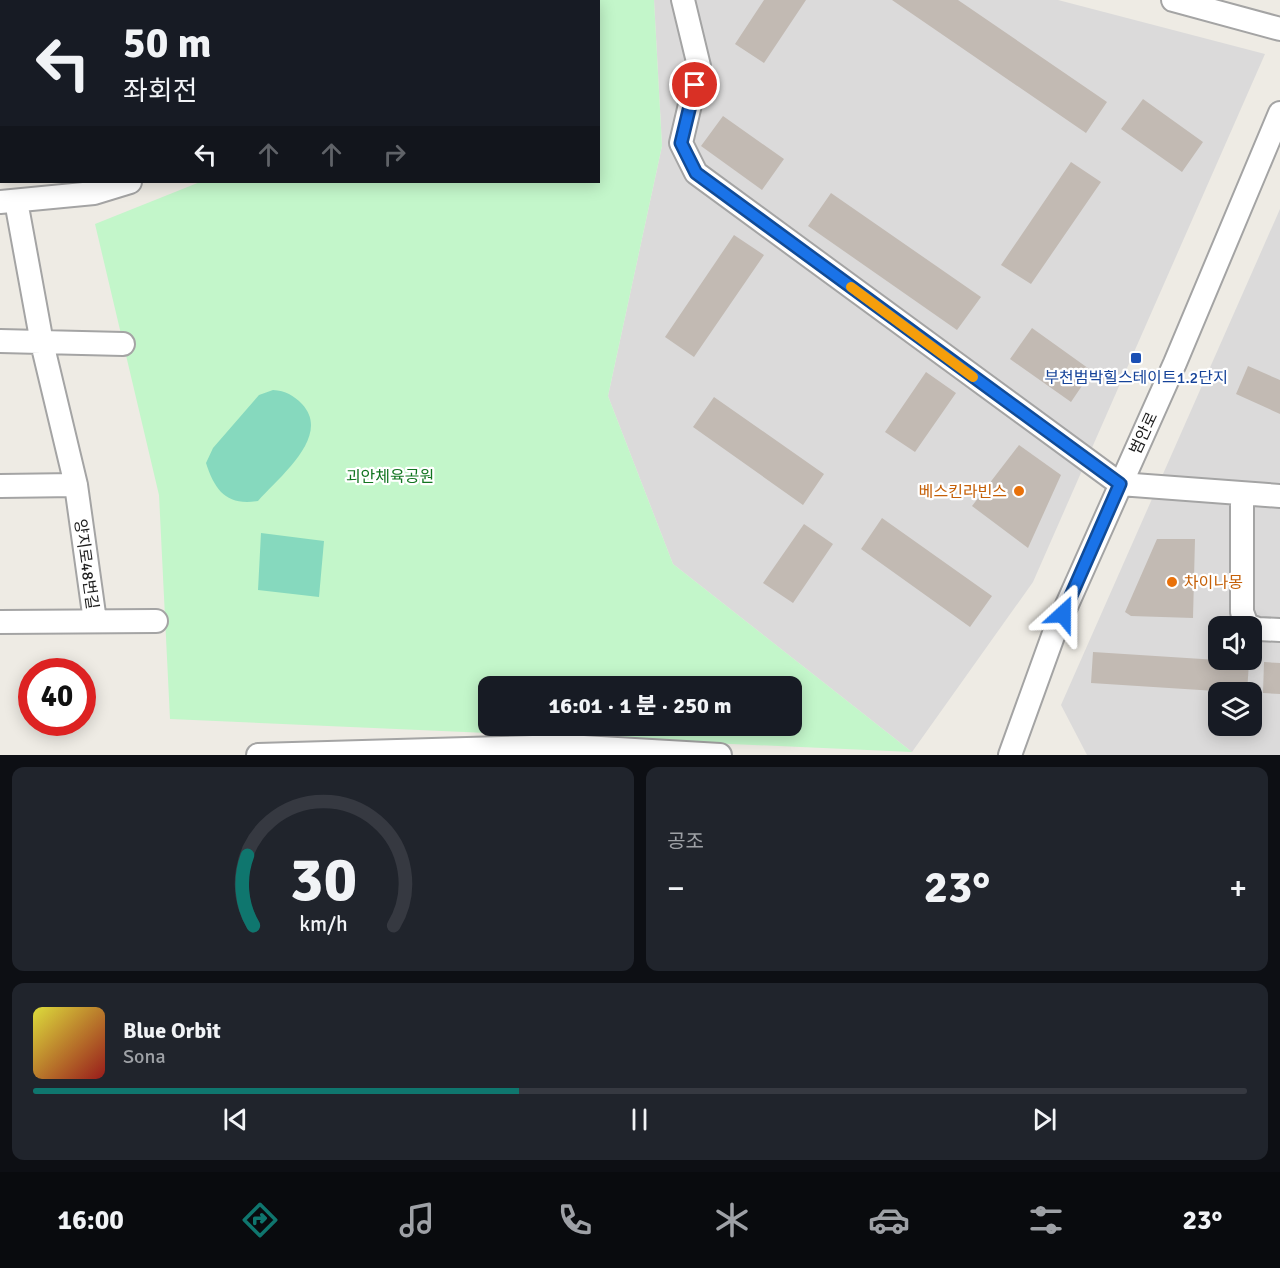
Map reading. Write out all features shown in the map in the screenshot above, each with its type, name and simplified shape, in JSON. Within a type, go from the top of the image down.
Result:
[{"type":"street","points":[[683,0],[699,66],[681,143],[696,173],[1120,484],[1280,496]]},
{"type":"street","points":[[1173,0],[1280,29]]},
{"type":"street","name":"범안로","points":[[1010,755],[1053,636],[1175,363],[1280,113]]},
{"type":"street","points":[[8,202],[94,193],[127,183]]},
{"type":"street","name":"양지로48번길","points":[[0,622],[95,621],[76,485],[8,202]]},
{"type":"street","points":[[0,341],[123,344]]},
{"type":"street","points":[[0,486],[76,485]]},
{"type":"street","points":[[1242,494],[1242,612],[1247,625],[1257,629],[1280,630]]},
{"type":"street","points":[[95,621],[156,621]]},
{"type":"street","points":[[258,755],[566,746],[720,755]]},
{"type":"shaded area","points":[[654,0],[1058,0],[1265,54],[1033,582],[912,752],[673,564],[608,396],[662,146]]},
{"type":"shaded area","points":[[1280,209],[1280,755],[1087,755],[1061,705]]},
{"type":"green space","name":"괴안체육공원","points":[[600,0],[654,0],[662,146],[608,396],[673,564],[912,752],[552,736],[802,736],[802,676],[478,676],[478,733],[170,719],[159,495],[95,224],[198,183],[600,183]]},
{"type":"green space","points":[[273,390],[282,391],[296,398],[310,416],[311,429],[307,442],[289,468],[258,501],[230,499],[218,489],[206,463],[213,448],[259,395]]},
{"type":"green space","points":[[261,533],[324,541],[319,597],[258,590]]},
{"type":"building","points":[[764,0],[806,0],[764,63],[735,44]]},
{"type":"building","points":[[892,0],[958,0],[1107,102],[1086,133]]},
{"type":"building","points":[[1143,99],[1203,142],[1182,172],[1121,129]]},
{"type":"building","points":[[723,116],[784,159],[762,190],[701,146]]},
{"type":"building","points":[[1071,162],[1101,182],[1031,284],[1001,265]]},
{"type":"building","points":[[831,193],[981,297],[957,330],[808,226]]},
{"type":"building","points":[[734,235],[764,255],[694,357],[665,337]]},
{"type":"building","points":[[1032,328],[1092,371],[1071,402],[1010,359]]},
{"type":"building","points":[[1248,366],[1280,380],[1280,414],[1236,394]]},
{"type":"building","points":[[926,372],[956,393],[915,452],[885,432]]},
{"type":"building","points":[[714,397],[824,474],[803,505],[693,427]]},
{"type":"building","name":"베스킨라빈스","points":[[1019,445],[1061,475],[1028,548],[972,506]]},
{"type":"building","points":[[882,518],[992,596],[970,627],[861,549]]},
{"type":"building","points":[[804,524],[833,544],[793,603],[763,583]]},
{"type":"building","points":[[1157,539],[1195,539],[1193,618],[1131,616],[1125,612]]},
{"type":"building","points":[[1093,652],[1208,659],[1208,670],[1248,670],[1248,682],[1208,682],[1208,690],[1091,683]]},
{"type":"building","points":[[1264,662],[1280,663],[1280,694],[1263,693]]},
{"type":"slow traffic","points":[[851,287],[973,377]]},
{"type":"place","name":"부천범박힐스테이트1.2단지","points":[[1136,358]]},
{"type":"place","name":"베스킨라빈스","points":[[1019,491]]},
{"type":"place","name":"차이나몽","points":[[1172,582]]},
{"type":"route","points":[[695,85],[681,143],[696,173],[1120,484],[1063,614]]}]
